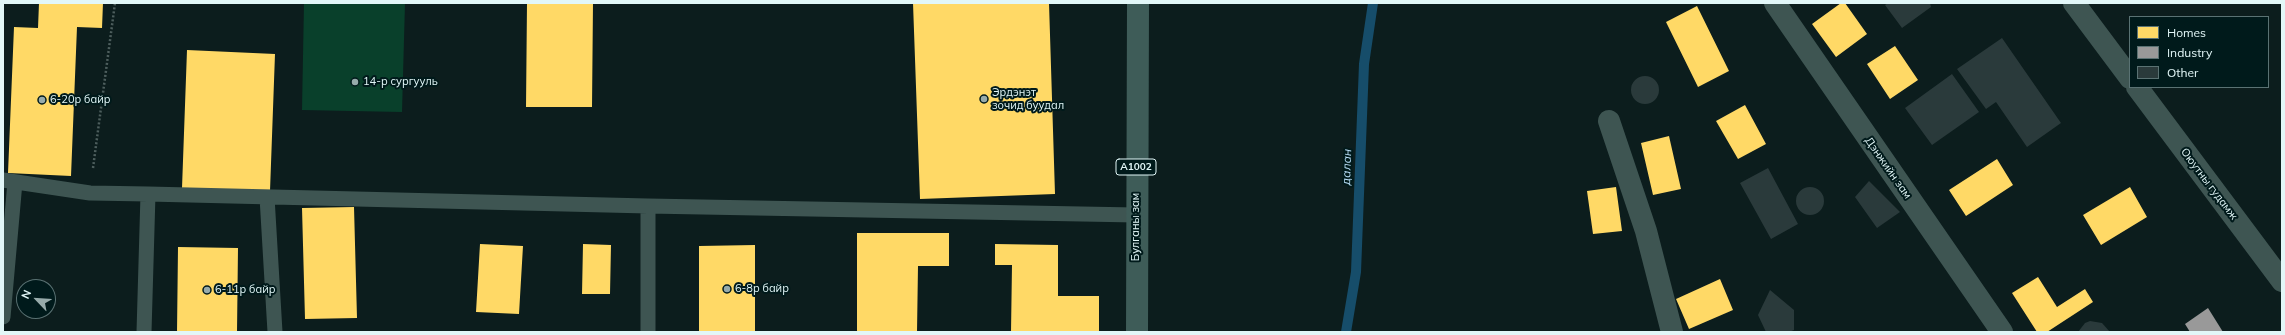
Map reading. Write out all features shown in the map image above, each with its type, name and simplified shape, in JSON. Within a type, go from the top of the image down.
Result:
[{"type":"highway","name":"Булганы зам","points":[[1137,332],[1136,215],[1138,3]]},
{"type":"street","name":"Дэнжийн зам","points":[[1775,3],[2002,332]]},
{"type":"street","points":[[2074,3],[2129,77]]},
{"type":"street","name":"Оюутны гудамж","points":[[2138,88],[2282,281]]},
{"type":"street","points":[[1609,121],[1646,231],[1672,332]]},
{"type":"lane","points":[[3,317],[9,181],[90,193],[648,206],[1136,215]]},
{"type":"lane","points":[[144,332],[148,194]]},
{"type":"lane","points":[[267,197],[275,332]]},
{"type":"lane","points":[[648,206],[648,332]]},
{"type":"path","points":[[90,193],[115,3]]},
{"type":"green space","points":[[304,3],[405,3],[402,112],[302,110]]},
{"type":"building: Homes","name":"6-20р байр","points":[[39,3],[103,3],[102,28],[77,27],[71,176],[8,173],[14,27],[38,28]]},
{"type":"building: Homes","points":[[527,3],[593,3],[592,107],[526,107]]},
{"type":"building: Homes","name":"Эрдэнэт зочид буудал","points":[[913,3],[1049,3],[1055,194],[920,199]]},
{"type":"building: Homes","points":[[1841,3],[1845,3],[1867,34],[1836,57],[1812,24]]},
{"type":"building: Homes","points":[[1697,6],[1729,71],[1698,87],[1666,22]]},
{"type":"building: Homes","points":[[1895,46],[1918,80],[1890,99],[1867,64]]},
{"type":"building: Homes","points":[[187,50],[275,54],[270,191],[182,188]]},
{"type":"building: Homes","points":[[1745,105],[1766,144],[1738,159],[1716,121]]},
{"type":"building: Homes","points":[[1669,136],[1681,189],[1653,195],[1641,143]]},
{"type":"building: Homes","points":[[1997,159],[2013,185],[1966,216],[1949,190]]},
{"type":"building: Homes","points":[[1616,187],[1622,231],[1593,234],[1587,191]]},
{"type":"building: Homes","points":[[2130,187],[2147,217],[2101,245],[2083,215]]},
{"type":"building: Homes","points":[[354,207],[357,318],[305,319],[302,208]]},
{"type":"building: Homes","points":[[857,233],[949,233],[949,266],[918,266],[917,332],[857,332]]},
{"type":"building: Homes","points":[[480,244],[523,246],[519,314],[476,312]]},
{"type":"building: Homes","points":[[583,244],[611,245],[610,294],[582,294]]},
{"type":"building: Homes","points":[[995,244],[1058,245],[1058,296],[1099,296],[1099,332],[1011,332],[1012,265],[995,265]]},
{"type":"building: Homes","name":"6-8р байр","points":[[755,245],[755,332],[699,332],[699,246]]},
{"type":"building: Homes","name":"6-11р байр","points":[[178,247],[238,248],[237,332],[177,332]]},
{"type":"building: Homes","points":[[2038,277],[2057,307],[2085,289],[2093,302],[2047,332],[2037,332],[2012,293]]},
{"type":"building: Homes","points":[[1720,279],[1733,310],[1689,329],[1676,299]]},
{"type":"building: Industry","points":[[2208,308],[2223,332],[2190,332],[2185,324]]},
{"type":"building: Other","points":[[1888,3],[1930,3],[1931,7],[1902,28],[1885,5]]},
{"type":"building: Other","points":[[2002,38],[2061,123],[2027,147],[1996,102],[1986,109],[1957,69]]},
{"type":"building: Other","points":[[1952,74],[1979,112],[1932,145],[1905,108]]},
{"type":"building: Other","points":[[1645,76],[1655,80],[1659,90],[1655,100],[1645,104],[1635,100],[1631,90],[1635,80]]},
{"type":"building: Other","points":[[1768,168],[1798,224],[1771,239],[1740,183]]},
{"type":"building: Other","points":[[1869,181],[1900,212],[1877,228],[1855,197]]},
{"type":"building: Other","points":[[1810,187],[1820,191],[1824,201],[1820,211],[1810,215],[1800,211],[1796,201],[1800,191]]},
{"type":"building: Other","points":[[1770,290],[1794,310],[1794,330],[1789,332],[1766,332],[1758,315]]},
{"type":"building: Other","points":[[2090,321],[2102,323],[2110,332],[2078,332],[2085,323]]},
{"type":"waterway","name":"далан","points":[[1346,332],[1356,272],[1364,64],[1373,3]]},
{"type":"place","name":"14-р сургууль","points":[[355,82]]},
{"type":"place","name":"Эрдэнэт зочид буудал","points":[[984,99]]},
{"type":"place","name":"6-20р байр","points":[[42,100]]},
{"type":"place","name":"6-8р байр","points":[[727,289]]},
{"type":"place","name":"6-11р байр","points":[[207,290]]}]
